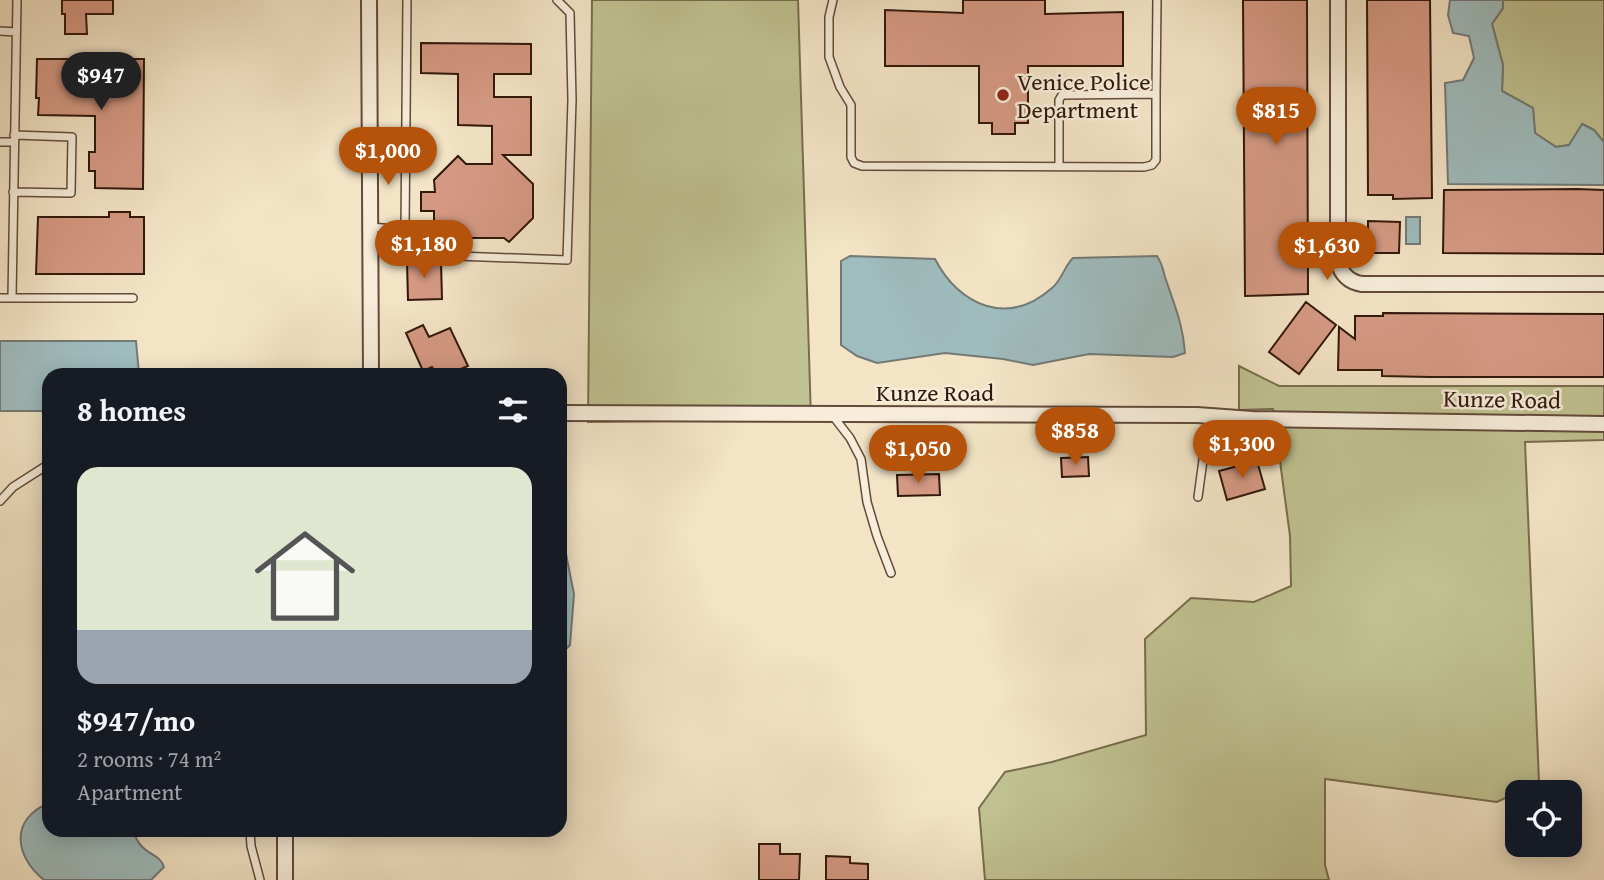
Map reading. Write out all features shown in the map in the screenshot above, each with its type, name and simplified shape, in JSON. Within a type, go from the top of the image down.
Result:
[{"type":"street","points":[[369,0],[371,368]]},
{"type":"street","points":[[1338,0],[1338,261],[1345,276],[1362,284],[1604,284]]},
{"type":"street","name":"Kunze Road","points":[[567,413],[1209,416],[1252,419],[1604,424]]},
{"type":"street","points":[[285,837],[285,880]]},
{"type":"lane","points":[[12,298],[17,0]]},
{"type":"lane","points":[[405,230],[407,0]]},
{"type":"lane","points":[[370,227],[432,236],[457,256],[567,260],[572,100],[569,13],[556,0]]},
{"type":"lane","points":[[833,0],[829,17],[829,57],[851,105],[851,157],[854,163],[862,166],[1152,165],[1156,160],[1157,0]]},
{"type":"lane","points":[[0,31],[16,32]]},
{"type":"lane","points":[[1059,166],[1059,100],[1062,95],[1156,94]]},
{"type":"lane","points":[[0,142],[72,137],[71,193],[13,192]]},
{"type":"lane","points":[[0,298],[133,298]]},
{"type":"lane","points":[[832,415],[850,438],[861,459],[867,502],[891,573]]},
{"type":"lane","points":[[1198,497],[1209,416]]},
{"type":"lane","points":[[0,501],[13,487],[42,468]]},
{"type":"lane","points":[[250,837],[260,880]]},
{"type":"green space","points":[[592,0],[798,0],[811,419],[588,422]]},
{"type":"green space","points":[[1503,0],[1604,0],[1604,142],[1594,130],[1583,124],[1569,145],[1556,147],[1535,133],[1533,108],[1502,91],[1503,65],[1492,24],[1503,8]]},
{"type":"green space","points":[[1239,366],[1279,386],[1604,386],[1604,440],[1525,442],[1539,780],[1505,780],[1505,798],[1497,802],[1325,779],[1325,865],[1329,880],[985,880],[979,808],[1005,772],[1052,762],[1146,735],[1145,639],[1191,598],[1254,602],[1291,586],[1290,536],[1273,409],[1239,410]]},
{"type":"water","points":[[1450,0],[1503,0],[1503,8],[1492,24],[1503,65],[1502,91],[1533,108],[1535,133],[1556,147],[1569,145],[1582,124],[1594,130],[1604,142],[1604,185],[1448,184],[1445,83],[1463,80],[1474,58],[1469,36],[1453,33],[1448,15]]},
{"type":"water","points":[[1406,217],[1420,217],[1420,244],[1406,244]]},
{"type":"water","points":[[850,256],[935,259],[957,289],[986,306],[1002,308],[1019,307],[1035,300],[1055,285],[1073,258],[1157,256],[1178,314],[1185,353],[1173,357],[1089,354],[1033,365],[945,353],[877,363],[857,356],[841,345],[841,261]]},
{"type":"water","points":[[0,341],[136,341],[138,368],[42,368],[42,411],[0,411]]},
{"type":"water","points":[[567,559],[574,594],[570,645],[567,648]]},
{"type":"water","points":[[42,807],[42,837],[135,837],[164,867],[151,880],[44,880],[34,870],[22,849],[22,828],[36,810]]},
{"type":"building","points":[[62,0],[113,0],[113,14],[86,14],[87,34],[65,34]]},
{"type":"building","name":"Venice Police Department","points":[[963,0],[1045,0],[1045,14],[1123,12],[1123,66],[1028,66],[1028,123],[1015,123],[1015,134],[992,134],[992,123],[979,123],[979,66],[885,66],[885,10],[963,13]]},
{"type":"building","points":[[1243,0],[1307,0],[1308,294],[1245,296]]},
{"type":"building","points":[[1367,0],[1430,0],[1432,198],[1393,199],[1393,195],[1368,195]]},
{"type":"building","points":[[421,43],[531,44],[531,74],[494,74],[494,97],[531,97],[531,155],[503,155],[533,184],[533,218],[509,242],[504,238],[467,238],[459,247],[434,222],[434,211],[421,211],[421,192],[435,192],[434,180],[458,156],[466,164],[492,164],[492,126],[458,125],[458,74],[421,73]]},
{"type":"building","points":[[37,59],[144,59],[143,189],[95,188],[95,171],[89,171],[89,152],[95,152],[95,116],[38,115]]},
{"type":"building","points":[[1444,190],[1604,190],[1604,254],[1443,253]]},
{"type":"building","points":[[109,212],[130,212],[130,217],[144,217],[144,274],[36,274],[38,217],[109,217]]},
{"type":"building","points":[[1368,221],[1400,222],[1399,253],[1368,253]]},
{"type":"building","points":[[441,261],[442,299],[408,300],[407,262]]},
{"type":"building","points":[[1306,302],[1336,325],[1299,374],[1269,352]]},
{"type":"building","points":[[1383,313],[1604,314],[1604,377],[1382,376],[1382,370],[1338,370],[1339,327],[1355,339],[1355,316],[1383,316]]},
{"type":"building","points":[[423,325],[429,337],[450,328],[468,366],[422,368],[406,333]]},
{"type":"building","points":[[1088,457],[1089,476],[1062,477],[1061,458]]},
{"type":"building","points":[[1257,461],[1265,489],[1227,500],[1219,471]]},
{"type":"building","points":[[939,474],[940,495],[898,496],[897,475]]},
{"type":"building","points":[[759,844],[780,844],[780,854],[800,854],[799,880],[759,880]]},
{"type":"building","points":[[826,856],[850,857],[850,863],[868,864],[868,880],[826,880]]},
{"type":"place","name":"Venice Police Department","points":[[1003,95]]}]
